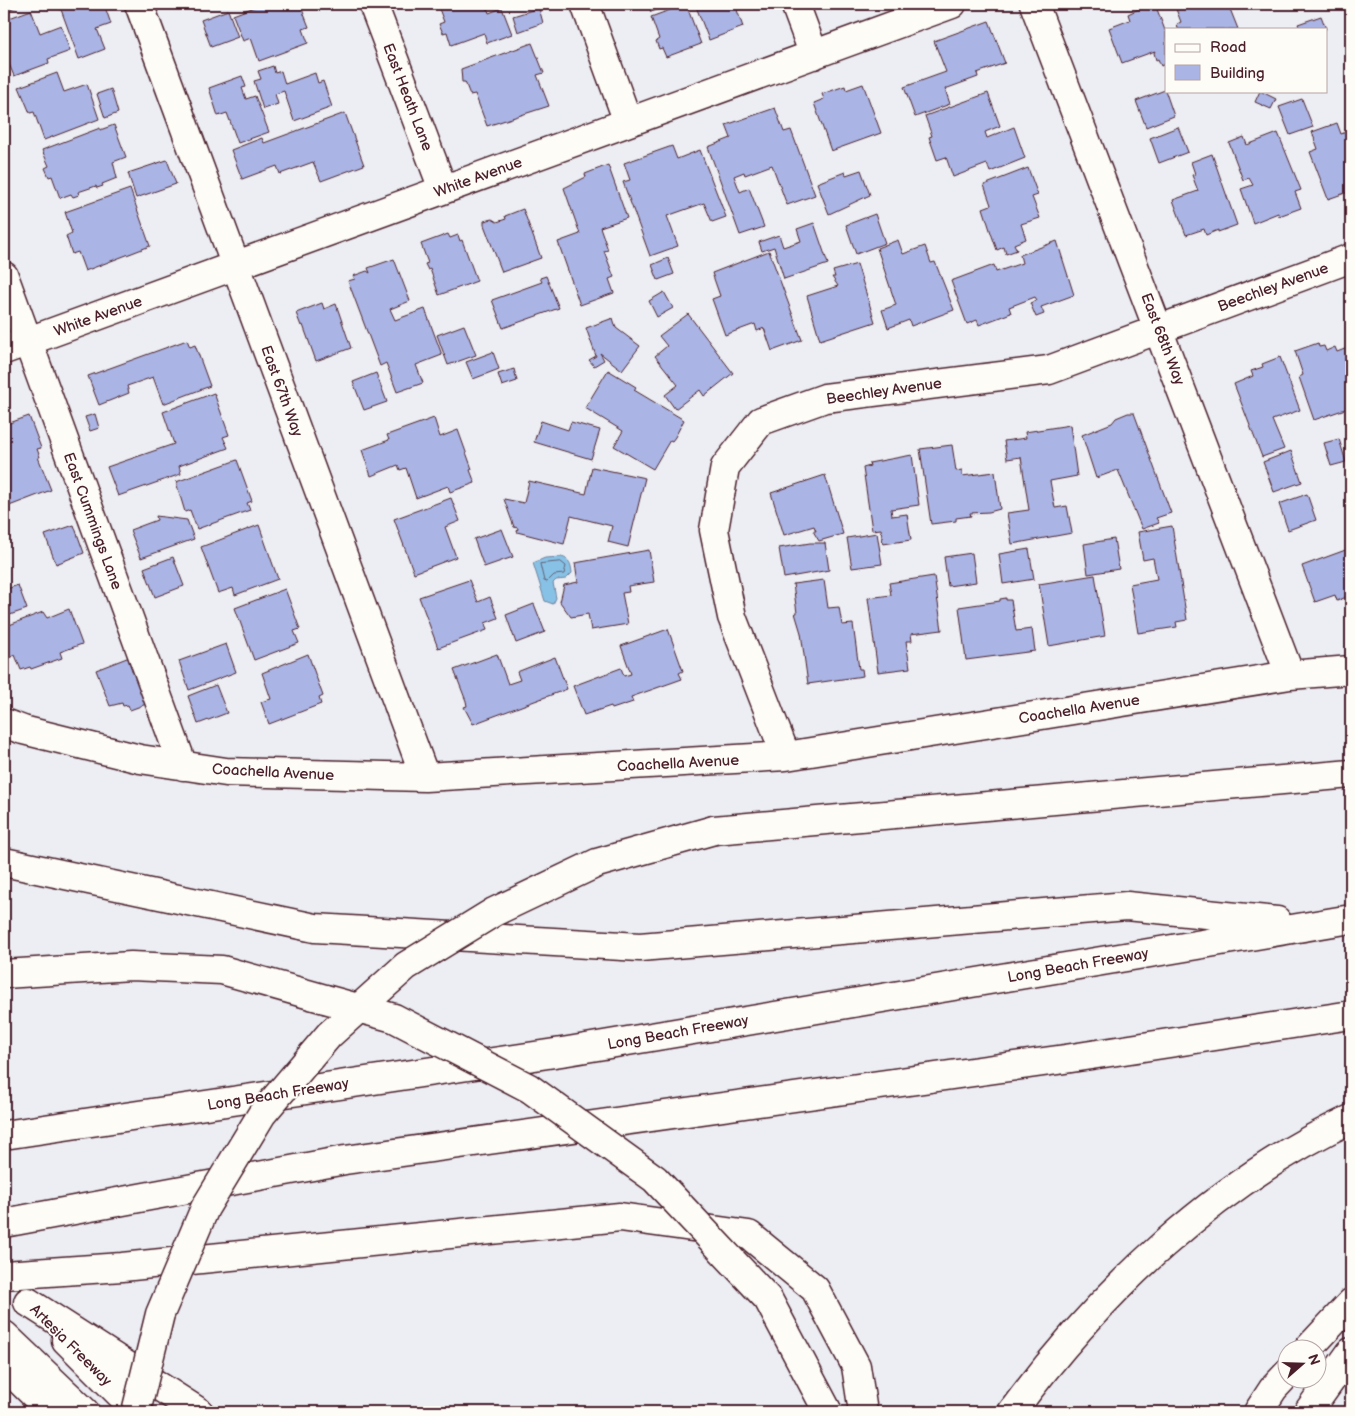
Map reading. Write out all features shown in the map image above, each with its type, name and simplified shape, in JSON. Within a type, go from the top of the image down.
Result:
[{"type":"main road","name":"East 67th Way","points":[[139,4],[425,777]]},
{"type":"main road","name":"East Heath Lane","points":[[373,4],[443,190]]},
{"type":"main road","points":[[585,4],[628,122]]},
{"type":"main road","points":[[795,4],[814,54]]},
{"type":"main road","name":"White Avenue","points":[[15,346],[952,4]]},
{"type":"main road","name":"East 68th Way","points":[[1034,4],[1160,330],[1290,675]]},
{"type":"main road","name":"Beechley Avenue","points":[[786,756],[732,617],[714,530],[725,467],[761,421],[825,398],[1049,370],[1351,258]]},
{"type":"main road","name":"East Cummings Lane","points":[[4,276],[15,346],[183,766]]},
{"type":"main road","name":"Coachella Avenue","points":[[4,723],[23,730],[140,759],[226,772],[425,777],[786,756],[1290,675],[1351,670]]},
{"type":"main road","points":[[137,1412],[160,1314],[205,1208],[262,1114],[329,1035],[406,966],[494,912],[597,863],[714,830],[1351,774]]},
{"type":"main road","points":[[4,862],[315,928],[640,947],[1127,906],[1312,925]]},
{"type":"main road","name":"Long Beach Freeway","points":[[4,1136],[568,1051],[1351,919]]},
{"type":"main road","points":[[4,974],[131,966],[222,970],[394,1018],[530,1088],[655,1179],[768,1299],[828,1412]]},
{"type":"main road","points":[[4,1223],[345,1160],[1046,1062],[1351,1015]]},
{"type":"main road","points":[[1012,1412],[1112,1291],[1218,1199],[1325,1131],[1351,1119]]},
{"type":"main road","points":[[4,1276],[132,1266],[620,1217],[749,1236],[815,1289],[856,1366],[863,1412]]},
{"type":"main road","name":"Artesia Freeway","points":[[4,1280],[137,1412]]},
{"type":"main road","points":[[28,1302],[199,1412]]},
{"type":"main road","points":[[1318,1338],[1351,1302]]},
{"type":"main road","points":[[4,1335],[85,1412]]},
{"type":"main road","points":[[1308,1412],[1351,1352]]},
{"type":"main road","points":[[4,1365],[52,1412]]},
{"type":"main road","points":[[1258,1412],[1278,1384]]},
{"type":"water","points":[[562,557],[570,563],[572,573],[566,579],[556,580],[553,583],[556,598],[553,604],[545,601],[533,563],[545,558]]},
{"type":"building","points":[[4,4],[24,4],[4,11]]},
{"type":"building","points":[[59,4],[104,4],[111,24],[97,29],[105,49],[79,59]]},
{"type":"building","points":[[256,4],[300,4],[309,27],[303,29],[308,43],[259,61],[251,38],[243,41],[233,15],[257,6]]},
{"type":"building","points":[[442,4],[486,4],[489,13],[502,8],[512,34],[487,43],[484,33],[451,45],[447,32],[443,33],[439,24],[444,22],[438,6]]},
{"type":"building","points":[[648,4],[675,4],[651,12]]},
{"type":"building","points":[[686,4],[701,44],[666,57],[662,48],[659,49],[656,41],[659,39],[651,17]]},
{"type":"building","points":[[695,4],[738,4],[740,9],[737,10],[743,27],[709,40]]},
{"type":"building","points":[[1149,4],[1155,4],[1165,30],[1165,64],[1161,66],[1158,59],[1156,60],[1155,51],[1122,63],[1109,28],[1130,20],[1128,14]]},
{"type":"building","points":[[1174,4],[1228,4],[1238,28],[1178,28],[1177,24],[1181,22]]},
{"type":"building","points":[[539,8],[543,23],[518,32],[513,16]]},
{"type":"building","points":[[31,10],[40,33],[61,25],[70,51],[48,59],[49,63],[14,76],[4,52],[4,20]]},
{"type":"building","points":[[228,10],[238,37],[211,47],[201,20]]},
{"type":"building","points":[[1321,16],[1326,28],[1300,28],[1298,24]]},
{"type":"building","points":[[989,21],[1005,63],[977,73],[978,77],[945,89],[950,104],[915,117],[904,87],[946,72],[934,41]]},
{"type":"building","points":[[532,43],[544,73],[537,75],[549,106],[487,126],[475,94],[470,95],[465,82],[462,82],[461,69]]},
{"type":"building","points":[[273,66],[275,73],[281,71],[285,84],[315,73],[318,83],[323,81],[332,107],[294,121],[284,91],[275,94],[278,104],[263,109],[254,81],[261,79],[258,71]]},
{"type":"building","points":[[57,73],[64,92],[87,84],[99,119],[44,140],[34,112],[30,113],[19,87]]},
{"type":"building","points":[[242,76],[246,87],[242,88],[246,99],[255,96],[269,132],[238,143],[227,113],[218,116],[209,88]]},
{"type":"building","points":[[863,84],[881,133],[831,151],[814,103],[824,99],[822,94],[845,86],[846,90]]},
{"type":"building","points":[[111,89],[118,113],[105,118],[97,94]]},
{"type":"building","points":[[1165,90],[1174,116],[1146,127],[1136,101]]},
{"type":"building","points":[[1260,92],[1276,99],[1271,109],[1255,102]]},
{"type":"building","points":[[988,93],[1000,126],[985,132],[987,138],[1014,127],[1025,158],[990,172],[987,164],[953,177],[946,157],[937,160],[929,137],[932,136],[925,116]]},
{"type":"building","points":[[1302,99],[1313,127],[1290,135],[1279,107]]},
{"type":"building","points":[[775,108],[784,132],[791,130],[815,195],[787,205],[772,165],[745,175],[744,172],[734,176],[740,192],[749,188],[764,227],[740,235],[708,147],[731,138],[726,125]]},
{"type":"building","points":[[345,113],[364,165],[321,181],[313,162],[280,174],[277,166],[242,179],[231,150],[262,138],[264,143]]},
{"type":"building","points":[[1337,123],[1341,134],[1351,130],[1351,191],[1328,199],[1310,152],[1318,149],[1312,132]]},
{"type":"building","points":[[114,125],[126,157],[113,162],[117,178],[102,184],[103,186],[97,188],[96,186],[78,192],[79,195],[73,197],[71,194],[60,198],[52,176],[49,177],[45,168],[49,166],[42,150],[100,128],[100,130]]},
{"type":"building","points":[[1178,127],[1188,152],[1159,163],[1150,138]]},
{"type":"building","points":[[1278,133],[1301,190],[1295,192],[1301,208],[1279,216],[1278,213],[1253,223],[1241,189],[1253,185],[1249,178],[1243,180],[1229,143],[1244,137],[1247,145]]},
{"type":"building","points":[[672,146],[677,159],[700,150],[726,217],[712,222],[704,203],[667,216],[678,246],[650,256],[623,182],[630,180],[624,163]]},
{"type":"building","points":[[1212,154],[1237,225],[1206,235],[1204,229],[1186,235],[1173,200],[1198,191],[1192,175],[1195,174],[1191,162]]},
{"type":"building","points":[[167,160],[176,184],[136,198],[128,173]]},
{"type":"building","points":[[608,165],[627,218],[600,227],[608,250],[604,251],[614,277],[609,279],[614,293],[580,305],[558,242],[580,234],[564,188],[586,177],[585,174]]},
{"type":"building","points":[[1028,168],[1038,195],[1032,197],[1040,218],[1021,224],[1026,239],[1014,244],[1017,250],[1006,254],[1004,247],[997,250],[983,208],[991,205],[984,185]]},
{"type":"building","points":[[861,170],[870,195],[829,214],[817,183],[845,172],[846,175]]},
{"type":"building","points":[[130,189],[150,246],[85,271],[78,252],[72,254],[66,236],[72,233],[65,212]]},
{"type":"building","points":[[523,209],[541,258],[502,272],[484,221],[492,219],[497,222],[506,219],[505,216]]},
{"type":"building","points":[[875,214],[885,243],[856,254],[846,225]]},
{"type":"building","points":[[814,223],[828,264],[784,279],[774,247],[762,251],[759,242],[779,235],[783,247],[801,241],[797,229]]},
{"type":"building","points":[[448,234],[450,238],[458,235],[460,241],[462,240],[477,281],[439,295],[430,269],[428,270],[425,264],[428,263],[421,244]]},
{"type":"building","points":[[898,240],[903,254],[925,246],[931,263],[935,262],[954,310],[911,326],[909,320],[888,328],[882,310],[896,305],[877,248]]},
{"type":"building","points":[[1057,241],[1074,295],[1041,307],[1044,314],[1036,317],[1030,303],[1037,300],[1035,297],[1009,307],[1011,313],[979,325],[977,320],[967,324],[951,281],[994,265],[996,272],[1022,263],[1020,255]]},
{"type":"building","points":[[769,251],[802,340],[772,351],[764,328],[757,331],[755,324],[725,335],[712,299],[720,296],[712,273]]},
{"type":"building","points":[[668,258],[674,274],[658,280],[652,265]]},
{"type":"building","points":[[394,259],[410,301],[390,309],[395,320],[425,309],[442,355],[416,365],[423,383],[397,392],[386,363],[380,366],[348,281],[355,279],[353,276],[367,271],[370,273],[368,268]]},
{"type":"building","points":[[857,264],[875,322],[820,340],[807,296],[838,286],[832,277],[835,277],[833,271]]},
{"type":"building","points":[[546,276],[559,308],[503,328],[492,300],[542,282],[540,278]]},
{"type":"building","points":[[664,292],[673,308],[657,317],[649,301]]},
{"type":"building","points":[[322,303],[324,309],[336,304],[351,348],[316,361],[303,325],[301,326],[296,313]]},
{"type":"building","points":[[688,314],[733,373],[704,396],[700,390],[675,409],[665,395],[678,385],[655,356],[667,346],[659,336]]},
{"type":"building","points":[[613,318],[616,328],[640,346],[622,370],[600,353],[604,360],[594,366],[589,360],[596,356],[586,328]]},
{"type":"building","points":[[464,325],[476,355],[448,365],[437,335]]},
{"type":"building","points":[[187,340],[190,347],[195,345],[210,386],[163,404],[153,377],[127,386],[129,393],[99,405],[88,376]]},
{"type":"building","points":[[1318,343],[1319,347],[1324,346],[1326,351],[1335,347],[1337,352],[1350,347],[1351,379],[1347,380],[1348,384],[1351,383],[1351,407],[1314,420],[1299,377],[1303,375],[1295,351]]},
{"type":"building","points":[[493,352],[499,369],[473,379],[466,362]]},
{"type":"building","points":[[1280,357],[1300,410],[1272,420],[1284,449],[1262,457],[1234,384],[1253,376],[1251,371],[1263,367],[1262,364]]},
{"type":"building","points":[[514,369],[517,381],[502,386],[498,374]]},
{"type":"building","points":[[608,370],[636,387],[634,390],[684,420],[653,469],[614,446],[623,431],[585,408]]},
{"type":"building","points":[[376,373],[387,402],[364,410],[353,382]]},
{"type":"building","points":[[214,393],[229,435],[223,437],[228,448],[179,466],[181,474],[118,496],[107,467],[174,444],[163,412]]},
{"type":"building","points":[[1128,413],[1134,413],[1171,513],[1156,518],[1159,523],[1142,529],[1118,470],[1096,478],[1082,435],[1112,423],[1116,418]]},
{"type":"building","points":[[95,414],[99,428],[90,431],[85,417]]},
{"type":"building","points":[[29,416],[41,448],[37,449],[40,457],[38,457],[51,490],[4,508],[4,456],[7,455],[4,446],[4,425]]},
{"type":"building","points":[[434,418],[440,437],[458,430],[475,483],[450,492],[448,486],[416,498],[406,468],[400,470],[398,465],[371,476],[362,450],[389,440],[387,435]]},
{"type":"building","points":[[541,421],[568,430],[571,422],[600,430],[591,459],[534,442]]},
{"type":"building","points":[[1070,425],[1077,476],[1050,481],[1055,508],[1067,506],[1072,533],[1012,544],[1007,513],[1029,510],[1021,457],[1007,459],[1004,441],[1026,438],[1025,432]]},
{"type":"building","points":[[1339,439],[1346,462],[1331,466],[1324,443]]},
{"type":"building","points":[[952,445],[956,471],[962,470],[962,476],[995,472],[1000,509],[989,512],[970,513],[971,516],[956,518],[956,521],[931,524],[920,449]]},
{"type":"building","points":[[1291,451],[1302,482],[1274,492],[1263,462]]},
{"type":"building","points":[[912,455],[919,505],[891,509],[892,516],[907,514],[911,540],[883,544],[881,529],[872,530],[863,468],[870,466],[869,463]]},
{"type":"building","points":[[237,460],[252,501],[247,503],[250,510],[197,529],[190,510],[185,512],[176,482]]},
{"type":"building","points":[[592,467],[645,478],[628,547],[608,542],[612,526],[571,516],[564,544],[517,532],[518,528],[514,527],[504,499],[524,503],[529,481],[586,494]]},
{"type":"building","points":[[825,475],[843,534],[819,541],[813,531],[816,531],[814,526],[784,535],[771,493]]},
{"type":"building","points":[[1307,494],[1316,520],[1288,530],[1279,504]]},
{"type":"building","points":[[451,498],[460,521],[445,527],[456,557],[414,573],[394,519]]},
{"type":"building","points":[[156,516],[187,520],[194,539],[141,558],[130,530],[157,520]]},
{"type":"building","points":[[74,525],[84,553],[56,564],[45,535]]},
{"type":"building","points":[[259,525],[278,579],[235,595],[233,588],[218,593],[201,547]]},
{"type":"building","points":[[1172,526],[1187,620],[1176,622],[1177,627],[1138,633],[1130,584],[1157,579],[1153,558],[1143,560],[1138,532]]},
{"type":"building","points":[[502,529],[513,557],[484,567],[474,539]]},
{"type":"building","points":[[877,533],[882,564],[852,568],[847,538]]},
{"type":"building","points":[[1114,539],[1119,569],[1088,574],[1084,544]]},
{"type":"building","points":[[810,543],[825,543],[829,570],[784,578],[779,548]]},
{"type":"building","points":[[1351,548],[1351,595],[1337,601],[1335,595],[1315,602],[1302,566]]},
{"type":"building","points":[[1029,549],[1034,579],[1003,584],[999,554]]},
{"type":"building","points":[[649,550],[654,582],[628,586],[629,592],[622,593],[628,624],[591,630],[588,614],[571,617],[560,602],[564,585],[578,582],[575,563]]},
{"type":"building","points":[[972,553],[976,582],[948,586],[944,557]]},
{"type":"building","points":[[173,557],[184,586],[155,597],[144,568]]},
{"type":"building","points":[[1095,575],[1105,636],[1049,646],[1039,584]]},
{"type":"building","points":[[934,576],[942,630],[911,634],[912,641],[906,641],[910,668],[878,672],[868,598],[891,595],[889,583]]},
{"type":"building","points":[[469,580],[478,602],[490,597],[498,618],[485,623],[487,630],[438,648],[419,597]]},
{"type":"building","points":[[824,580],[828,608],[839,607],[842,625],[853,624],[859,669],[862,669],[863,676],[808,684],[801,633],[795,613],[797,613],[793,584]]},
{"type":"building","points":[[18,585],[27,609],[4,617],[4,590]]},
{"type":"building","points":[[285,589],[300,629],[294,631],[299,643],[254,660],[235,608]]},
{"type":"building","points":[[1006,598],[1006,600],[1011,600],[1016,631],[1032,629],[1035,651],[966,660],[959,607],[1000,601],[1000,599]]},
{"type":"building","points":[[534,604],[545,632],[516,643],[506,615]]},
{"type":"building","points":[[69,609],[82,644],[60,652],[62,658],[31,669],[30,667],[21,670],[15,655],[4,660],[4,627],[43,612],[47,618]]},
{"type":"building","points":[[668,629],[683,671],[679,673],[682,679],[631,697],[633,702],[612,709],[611,706],[584,715],[573,686],[621,668],[624,676],[631,674],[621,646]]},
{"type":"building","points":[[226,644],[236,672],[189,690],[179,661]]},
{"type":"building","points":[[308,654],[323,696],[319,698],[321,704],[269,724],[261,702],[271,699],[262,673]]},
{"type":"building","points":[[497,654],[508,684],[520,680],[517,672],[555,657],[567,689],[473,724],[464,707],[467,706],[466,701],[454,670]]},
{"type":"building","points":[[132,656],[149,703],[130,710],[128,705],[123,706],[122,703],[110,706],[96,670]]},
{"type":"building","points":[[216,685],[227,713],[198,724],[188,696]]}]
